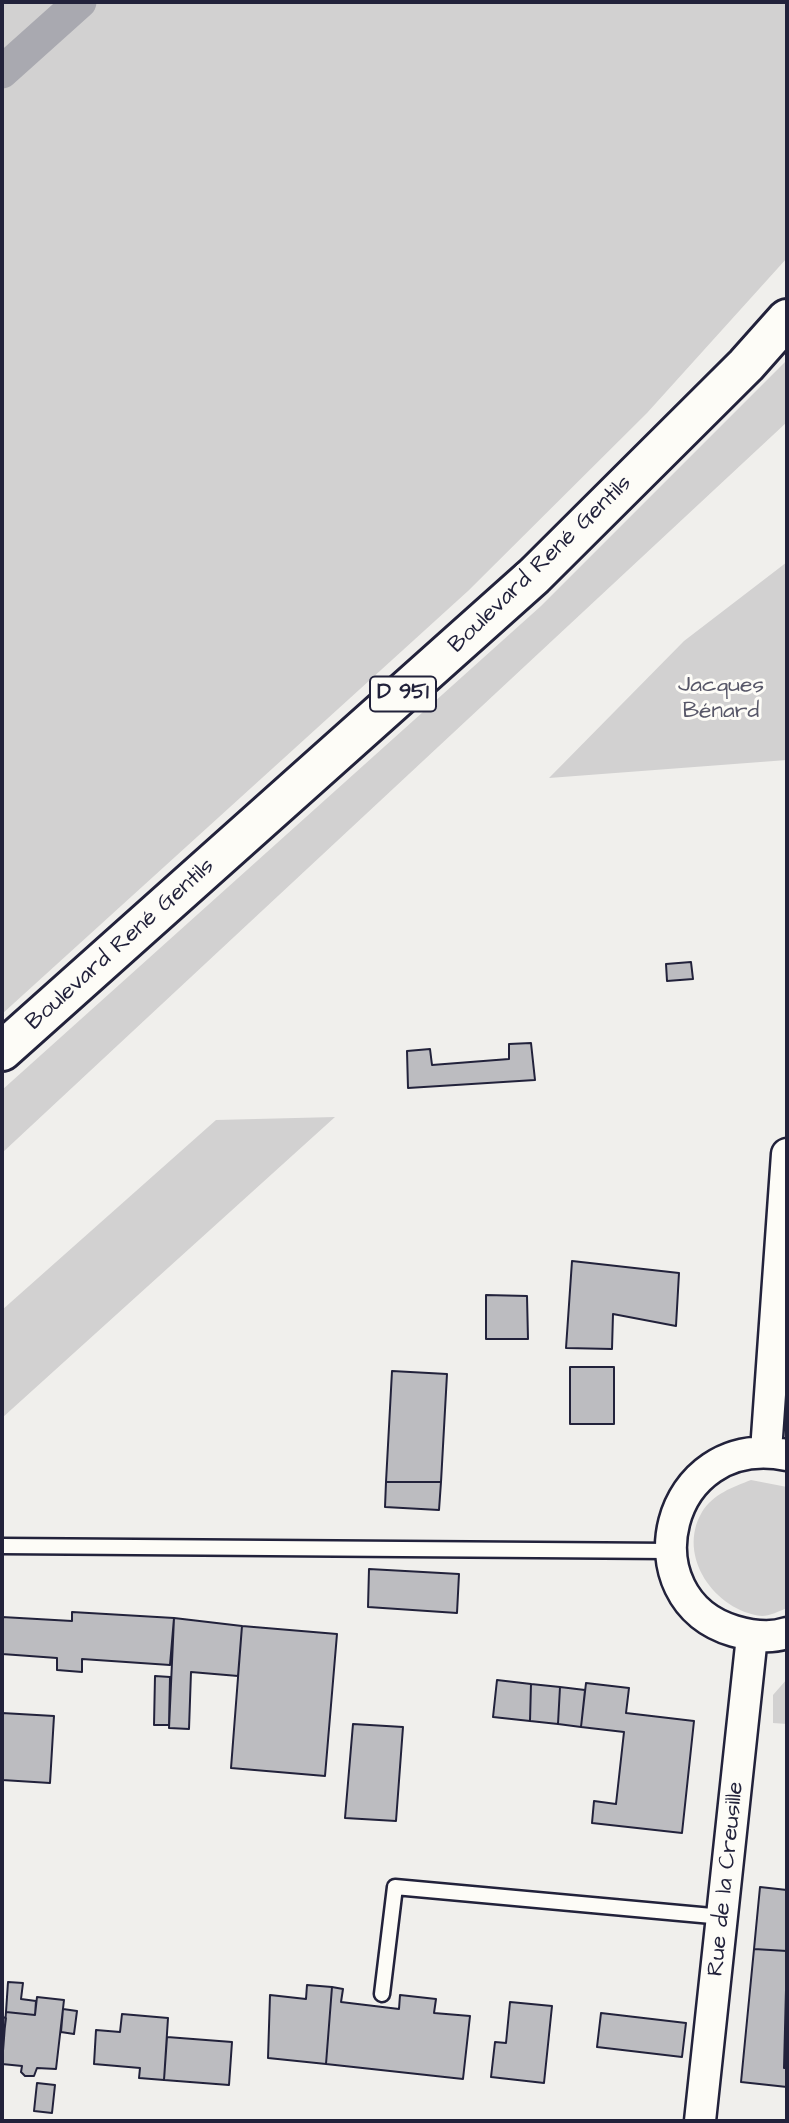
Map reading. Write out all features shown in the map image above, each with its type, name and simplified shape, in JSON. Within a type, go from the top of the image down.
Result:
[{"type":"main road","name":"Boulevard René Gentils","points":[[2,1051],[534,576],[746,365],[787,319]]},
{"type":"street","points":[[787,1154],[777,1453],[735,1455],[708,1469],[686,1492],[673,1520],[670,1551],[679,1582],[696,1609],[722,1628],[752,1636],[787,1633]]},
{"type":"street","name":"Rue de la Creusille","points":[[700,2121],[752,1636]]},
{"type":"lane","points":[[2,1546],[670,1551]]},
{"type":"lane","points":[[382,1994],[395,1887],[723,1917]]},
{"type":"green space","points":[[2,2],[787,2],[787,258],[647,413],[468,591],[2,1014]]},
{"type":"green space","points":[[787,360],[787,422],[2,1153],[2,1090],[541,606]]},
{"type":"green space","name":"Jacques Bénard","points":[[787,562],[787,760],[549,778],[684,641]]},
{"type":"green space","points":[[335,1117],[2,1418],[2,1310],[216,1120]]},
{"type":"green space","points":[[751,1480],[787,1487],[787,1608],[765,1616],[745,1612],[729,1604],[716,1592],[697,1563],[694,1546],[695,1529],[702,1512],[712,1500]]},
{"type":"green space","points":[[787,1679],[787,1724],[773,1723],[773,1695]]},
{"type":"building","points":[[691,962],[693,979],[667,981],[666,964]]},
{"type":"building","points":[[531,1043],[535,1080],[408,1088],[407,1051],[430,1049],[432,1065],[509,1059],[509,1044]]},
{"type":"building","points":[[572,1261],[679,1273],[676,1326],[613,1314],[612,1349],[566,1348]]},
{"type":"building","points":[[486,1295],[527,1296],[528,1339],[486,1339]]},
{"type":"building","points":[[570,1367],[614,1367],[614,1424],[570,1424]]},
{"type":"building","points":[[392,1371],[447,1374],[441,1482],[386,1482]]},
{"type":"building","points":[[386,1482],[441,1482],[439,1510],[385,1507]]},
{"type":"building","points":[[369,1569],[459,1574],[457,1613],[368,1607]]},
{"type":"building","points":[[72,1612],[174,1618],[170,1665],[82,1659],[82,1672],[57,1670],[57,1658],[2,1654],[2,1617],[72,1621]]},
{"type":"building","points":[[174,1618],[242,1626],[238,1676],[191,1672],[189,1729],[169,1728]]},
{"type":"building","points":[[242,1626],[337,1634],[325,1776],[231,1768]]},
{"type":"building","points":[[155,1676],[170,1677],[169,1725],[154,1725]]},
{"type":"building","points":[[497,1680],[531,1684],[530,1721],[493,1717]]},
{"type":"building","points":[[586,1683],[629,1688],[626,1713],[694,1721],[682,1833],[592,1823],[594,1801],[616,1804],[624,1732],[581,1727]]},
{"type":"building","points":[[531,1684],[560,1687],[558,1724],[530,1721]]},
{"type":"building","points":[[560,1687],[585,1690],[581,1727],[558,1724]]},
{"type":"building","points":[[2,1713],[54,1716],[50,1783],[2,1780]]},
{"type":"building","points":[[353,1724],[403,1727],[396,1821],[345,1818]]},
{"type":"building","points":[[760,1887],[787,1890],[787,1951],[754,1949]]},
{"type":"building","points":[[754,1949],[787,1951],[784,2068],[787,2068],[787,2087],[741,2082]]},
{"type":"building","points":[[8,1982],[23,1983],[21,1999],[36,2001],[35,2015],[6,2012]]},
{"type":"building","points":[[307,1985],[332,1987],[326,2064],[268,2058],[270,1995],[306,1999]]},
{"type":"building","points":[[332,1987],[343,1989],[341,2002],[399,2009],[400,1995],[436,1999],[434,2013],[470,2016],[463,2079],[326,2064]]},
{"type":"building","points":[[37,1997],[64,2000],[56,2069],[37,2068],[34,2076],[25,2076],[21,2072],[22,2066],[2,2064],[6,2012],[35,2015]]},
{"type":"building","points":[[510,2002],[552,2006],[544,2083],[491,2077],[495,2042],[506,2043]]},
{"type":"building","points":[[63,2009],[77,2011],[74,2034],[61,2032]]},
{"type":"building","points":[[601,2013],[686,2023],[682,2057],[597,2047]]},
{"type":"building","points":[[122,2014],[168,2018],[164,2080],[139,2078],[140,2068],[94,2064],[96,2030],[120,2032]]},
{"type":"building","points":[[2,2017],[6,2018],[2,2051]]},
{"type":"building","points":[[787,2030],[787,2068],[784,2068]]},
{"type":"building","points":[[167,2037],[232,2042],[229,2085],[164,2080]]},
{"type":"building","points":[[37,2083],[55,2085],[52,2113],[34,2111]]},
{"type":"waterway","points":[[2,72],[80,2]]}]
